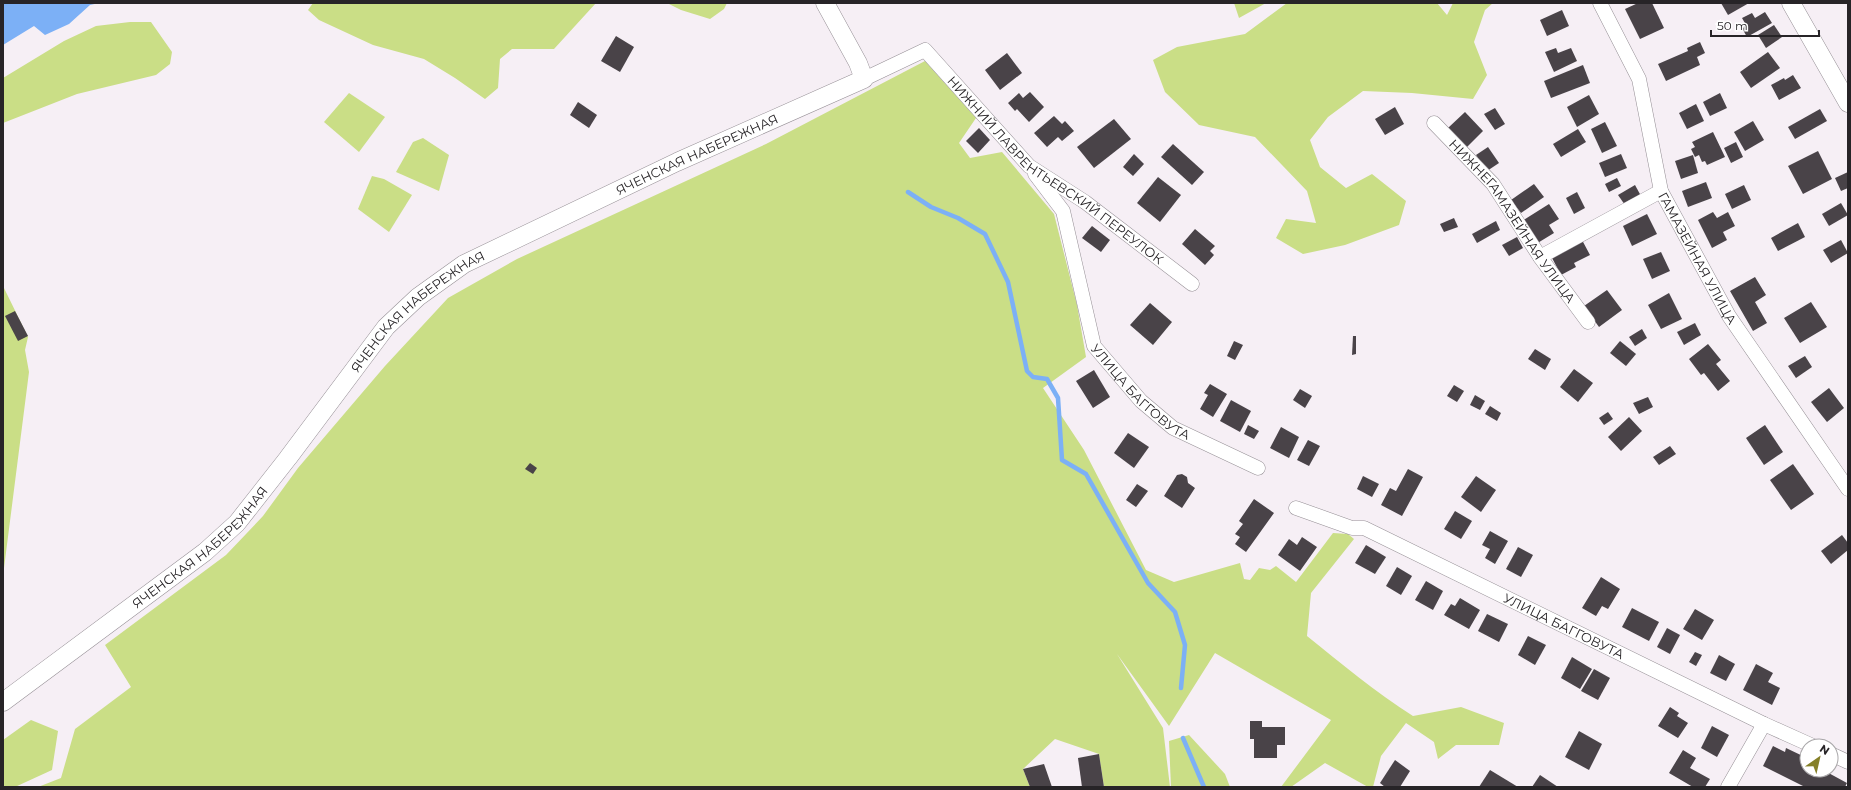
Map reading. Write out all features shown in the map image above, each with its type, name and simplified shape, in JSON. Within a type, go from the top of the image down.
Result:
[{"type":"street","points":[[825,3],[858,63],[864,79]]},
{"type":"street","name":"ГАМАЗЕЙНАЯ УЛИЦА","points":[[1600,3],[1639,79],[1661,191],[1730,316],[1848,489]]},
{"type":"street","points":[[1791,3],[1848,103]]},
{"type":"street","name":"ЯЧЕНСКАЯ НАБЕРЕЖНАЯ","points":[[3,702],[205,552],[231,528],[288,458],[386,327],[418,297],[458,268],[677,162],[864,79],[925,50]]},
{"type":"street","name":"НИЖНИЙ ЛАВРЕНТЬЕВСКИЙ ПЕРЕУЛОК","points":[[925,50],[1029,166],[1085,202],[1192,284]]},
{"type":"street","name":"НИЖНЕГАМАЗЕЙНАЯ УЛИЦА","points":[[1434,123],[1493,184],[1540,257],[1588,322]]},
{"type":"street","name":"УЛИЦА БАГГОВУТА","points":[[1029,166],[1063,211],[1094,346],[1141,401],[1173,428],[1258,468]]},
{"type":"street","points":[[1540,257],[1661,191]]},
{"type":"street","name":"УЛИЦА БАГГОВУТА","points":[[1296,508],[1352,528],[1364,528],[1799,740]]},
{"type":"street","points":[[1728,787],[1764,724]]},
{"type":"green space","points":[[313,3],[596,3],[554,49],[512,49],[500,59],[498,88],[485,99],[424,59],[373,45],[319,20],[308,10]]},
{"type":"green space","points":[[667,3],[727,3],[724,9],[710,19],[681,10]]},
{"type":"green space","points":[[1234,3],[1266,3],[1239,18]]},
{"type":"green space","points":[[1287,3],[1437,3],[1447,15],[1453,3],[1493,3],[1485,10],[1474,42],[1487,75],[1473,99],[1412,93],[1363,91],[1328,117],[1310,140],[1320,167],[1346,188],[1372,174],[1406,201],[1399,225],[1345,245],[1303,254],[1276,238],[1286,219],[1316,223],[1307,191],[1255,137],[1199,125],[1165,92],[1153,60],[1177,47],[1245,34]]},
{"type":"green space","points":[[130,22],[151,22],[172,52],[170,64],[156,75],[77,94],[3,123],[3,78],[64,41],[96,26]]},
{"type":"green space","points":[[925,61],[976,118],[959,143],[970,158],[1002,152],[1054,214],[1077,305],[1086,357],[1043,388],[1084,450],[1146,570],[1174,582],[1240,563],[1244,579],[1250,580],[1259,568],[1270,570],[1276,566],[1296,582],[1333,533],[1348,534],[1354,539],[1311,593],[1307,636],[1372,688],[1413,716],[1461,707],[1504,723],[1499,745],[1456,745],[1438,759],[1434,742],[1406,723],[1381,756],[1373,787],[1368,787],[1325,763],[1291,787],[1281,787],[1331,720],[1215,653],[1169,726],[1117,654],[1163,728],[1170,787],[1104,787],[1099,754],[1055,739],[1023,769],[1030,787],[38,787],[61,778],[75,729],[131,687],[105,645],[226,555],[263,516],[298,468],[385,366],[448,298],[517,259],[766,144]]},
{"type":"green space","points":[[349,93],[385,117],[359,152],[324,122]]},
{"type":"green space","points":[[423,138],[449,155],[439,191],[396,172],[413,142]]},
{"type":"green space","points":[[372,176],[384,179],[412,195],[389,232],[358,209]]},
{"type":"green space","points":[[3,286],[28,337],[25,350],[29,372],[3,576]]},
{"type":"green space","points":[[31,720],[58,731],[52,770],[15,787],[3,787],[3,740]]},
{"type":"green space","points":[[1189,735],[1225,774],[1230,787],[1171,787],[1169,741]]},
{"type":"water","points":[[3,3],[99,3],[90,5],[69,24],[45,35],[34,26],[3,45]]},
{"type":"building","points":[[1638,3],[1652,3],[1664,28],[1640,39],[1625,9]]},
{"type":"building","points":[[1721,3],[1749,3],[1728,15]]},
{"type":"building","points":[[1562,10],[1569,26],[1547,36],[1540,20]]},
{"type":"building","points":[[1765,12],[1772,23],[1747,37],[1742,28],[1746,25],[1742,18],[1752,13],[1755,18]]},
{"type":"building","points":[[1774,25],[1782,37],[1766,48],[1758,35]]},
{"type":"building","points":[[616,36],[634,47],[620,72],[601,61]]},
{"type":"building","points":[[1700,42],[1705,53],[1697,57],[1700,65],[1666,81],[1658,64],[1688,51],[1687,48]]},
{"type":"building","points":[[1556,48],[1558,53],[1571,48],[1577,61],[1554,72],[1545,52]]},
{"type":"building","points":[[1768,52],[1780,68],[1751,88],[1740,72]]},
{"type":"building","points":[[1007,53],[1022,73],[1000,90],[985,70]]},
{"type":"building","points":[[1583,65],[1590,83],[1551,98],[1544,81]]},
{"type":"building","points":[[1793,75],[1801,88],[1779,100],[1771,85],[1784,78],[1785,80]]},
{"type":"building","points":[[1030,92],[1044,107],[1029,122],[1017,109],[1015,111],[1008,103],[1019,93],[1023,98]]},
{"type":"building","points":[[1720,93],[1727,108],[1710,116],[1703,102]]},
{"type":"building","points":[[1589,95],[1599,114],[1577,127],[1567,107]]},
{"type":"building","points":[[578,102],[597,115],[589,128],[570,115]]},
{"type":"building","points":[[1696,104],[1704,121],[1687,129],[1679,113]]},
{"type":"building","points":[[1395,107],[1404,124],[1385,135],[1375,119]]},
{"type":"building","points":[[1495,108],[1505,124],[1495,130],[1484,114]]},
{"type":"building","points":[[1820,109],[1827,121],[1795,139],[1788,127]]},
{"type":"building","points":[[1465,112],[1483,131],[1466,148],[1448,128]]},
{"type":"building","points":[[1054,116],[1062,124],[1065,121],[1074,131],[1062,141],[1058,137],[1047,147],[1034,133]]},
{"type":"building","points":[[1114,119],[1131,139],[1094,168],[1077,147]]},
{"type":"building","points":[[1753,121],[1764,140],[1745,151],[1734,132]]},
{"type":"building","points":[[1605,122],[1617,146],[1602,153],[1591,129]]},
{"type":"building","points":[[979,128],[990,140],[978,153],[966,141]]},
{"type":"building","points":[[1578,129],[1586,142],[1561,157],[1553,144]]},
{"type":"building","points":[[1713,132],[1725,157],[1707,165],[1705,161],[1702,162],[1699,155],[1695,157],[1691,149],[1695,147],[1692,142]]},
{"type":"building","points":[[1736,142],[1743,157],[1731,163],[1724,148]]},
{"type":"building","points":[[1173,144],[1204,172],[1192,185],[1161,157]]},
{"type":"building","points":[[1488,147],[1499,163],[1487,171],[1476,155]]},
{"type":"building","points":[[1818,151],[1832,179],[1803,194],[1788,166]]},
{"type":"building","points":[[1134,154],[1144,164],[1133,176],[1123,167]]},
{"type":"building","points":[[1621,154],[1627,168],[1605,177],[1599,163]]},
{"type":"building","points":[[1693,155],[1698,173],[1681,179],[1675,161]]},
{"type":"building","points":[[1848,172],[1848,188],[1841,191],[1835,178]]},
{"type":"building","points":[[1158,177],[1181,195],[1160,222],[1137,203]]},
{"type":"building","points":[[1617,178],[1621,186],[1609,192],[1605,184]]},
{"type":"building","points":[[1706,182],[1712,198],[1688,207],[1682,191]]},
{"type":"building","points":[[1534,184],[1544,197],[1521,213],[1511,200]]},
{"type":"building","points":[[1635,185],[1641,196],[1625,205],[1618,195]]},
{"type":"building","points":[[1744,185],[1751,200],[1732,209],[1725,194]]},
{"type":"building","points":[[1577,192],[1585,208],[1574,214],[1566,198]]},
{"type":"building","points":[[1841,203],[1848,215],[1829,226],[1822,214]]},
{"type":"building","points":[[1549,204],[1559,219],[1549,225],[1554,233],[1536,244],[1522,221]]},
{"type":"building","points":[[1713,212],[1717,218],[1728,212],[1735,226],[1723,232],[1727,240],[1712,248],[1698,220]]},
{"type":"building","points":[[1647,214],[1657,234],[1632,246],[1623,226]]},
{"type":"building","points":[[1454,218],[1458,227],[1444,232],[1440,224]]},
{"type":"building","points":[[1496,221],[1500,230],[1477,243],[1472,234]]},
{"type":"building","points":[[1798,223],[1805,237],[1778,251],[1771,238]]},
{"type":"building","points":[[1092,226],[1110,240],[1101,252],[1082,238]]},
{"type":"building","points":[[1195,229],[1215,246],[1210,251],[1214,255],[1205,265],[1182,244]]},
{"type":"building","points":[[1517,237],[1523,248],[1509,256],[1502,245]]},
{"type":"building","points":[[1582,240],[1590,255],[1574,263],[1576,267],[1561,275],[1551,256]]},
{"type":"building","points":[[1841,240],[1848,253],[1831,263],[1823,250]]},
{"type":"building","points":[[1661,252],[1670,271],[1652,279],[1643,259]]},
{"type":"building","points":[[1755,277],[1766,295],[1755,302],[1767,323],[1753,331],[1730,291]]},
{"type":"building","points":[[1607,290],[1622,310],[1599,327],[1584,306]]},
{"type":"building","points":[[1669,293],[1682,319],[1661,329],[1648,305]]},
{"type":"building","points":[[1811,302],[1827,327],[1800,343],[1784,318]]},
{"type":"building","points":[[1150,303],[1172,322],[1153,345],[1130,325]]},
{"type":"building","points":[[15,311],[28,336],[18,341],[5,316]]},
{"type":"building","points":[[1695,323],[1701,335],[1684,345],[1677,332]]},
{"type":"building","points":[[1642,329],[1647,338],[1635,346],[1629,337]]},
{"type":"building","points":[[1353,336],[1356,336],[1356,354],[1352,355]]},
{"type":"building","points":[[1234,341],[1243,345],[1235,360],[1227,356]]},
{"type":"building","points":[[1620,341],[1636,354],[1626,366],[1610,353]]},
{"type":"building","points":[[1708,344],[1721,360],[1716,364],[1730,381],[1718,391],[1704,373],[1701,375],[1689,359]]},
{"type":"building","points":[[1535,349],[1551,359],[1545,370],[1528,359]]},
{"type":"building","points":[[1805,356],[1812,367],[1796,378],[1788,366]]},
{"type":"building","points":[[1574,369],[1593,383],[1578,402],[1560,387]]},
{"type":"building","points":[[1094,370],[1110,397],[1093,408],[1076,381]]},
{"type":"building","points":[[1210,384],[1227,394],[1213,417],[1200,409],[1208,395],[1204,393]]},
{"type":"building","points":[[1454,385],[1464,391],[1457,402],[1447,396]]},
{"type":"building","points":[[1829,388],[1844,408],[1827,422],[1811,402]]},
{"type":"building","points":[[1300,389],[1312,396],[1305,408],[1293,400]]},
{"type":"building","points":[[1475,395],[1485,401],[1480,410],[1470,405]]},
{"type":"building","points":[[1648,397],[1653,407],[1639,414],[1633,403]]},
{"type":"building","points":[[1231,400],[1251,411],[1240,432],[1220,421]]},
{"type":"building","points":[[1490,406],[1501,413],[1497,421],[1485,414]]},
{"type":"building","points":[[1608,412],[1613,419],[1604,425],[1599,418]]},
{"type":"building","points":[[1629,417],[1642,431],[1621,451],[1608,437]]},
{"type":"building","points":[[1248,425],[1259,431],[1254,439],[1244,434]]},
{"type":"building","points":[[1765,425],[1783,452],[1764,465],[1746,438]]},
{"type":"building","points":[[1281,427],[1299,437],[1289,458],[1270,448]]},
{"type":"building","points":[[1128,433],[1149,447],[1134,468],[1114,453]]},
{"type":"building","points":[[1308,440],[1320,446],[1309,466],[1297,460]]},
{"type":"building","points":[[1670,446],[1676,454],[1659,465],[1653,457]]},
{"type":"building","points":[[530,463],[537,468],[533,474],[525,469]]},
{"type":"building","points":[[1793,464],[1814,494],[1791,510],[1770,480]]},
{"type":"building","points":[[1408,469],[1423,477],[1402,516],[1381,505],[1390,488],[1396,491]]},
{"type":"building","points":[[1182,474],[1187,477],[1188,483],[1195,488],[1182,508],[1164,496],[1177,475]]},
{"type":"building","points":[[1363,476],[1379,484],[1372,497],[1357,489]]},
{"type":"building","points":[[1476,476],[1496,490],[1481,512],[1461,497]]},
{"type":"building","points":[[1137,484],[1148,491],[1136,507],[1126,500]]},
{"type":"building","points":[[1254,499],[1274,513],[1246,552],[1235,544],[1240,537],[1235,534],[1243,524],[1239,521]]},
{"type":"building","points":[[1455,511],[1472,521],[1461,539],[1444,529]]},
{"type":"building","points":[[1490,531],[1508,541],[1495,564],[1485,558],[1490,549],[1482,545]]},
{"type":"building","points":[[1842,535],[1848,543],[1848,550],[1831,564],[1821,551]]},
{"type":"building","points":[[1302,537],[1317,547],[1300,571],[1278,555],[1289,539],[1297,545]]},
{"type":"building","points":[[1366,545],[1386,557],[1375,574],[1355,563]]},
{"type":"building","points":[[1518,547],[1533,555],[1521,577],[1506,569]]},
{"type":"building","points":[[1397,567],[1412,576],[1401,595],[1386,586]]},
{"type":"building","points":[[1601,577],[1620,589],[1608,609],[1602,606],[1596,616],[1582,608]]},
{"type":"building","points":[[1426,581],[1443,591],[1433,610],[1415,600]]},
{"type":"building","points":[[1460,598],[1480,610],[1469,629],[1444,615],[1451,604],[1455,606]]},
{"type":"building","points":[[1632,608],[1659,622],[1649,641],[1622,627]]},
{"type":"building","points":[[1695,609],[1714,620],[1702,640],[1683,629]]},
{"type":"building","points":[[1487,614],[1508,624],[1499,642],[1478,631]]},
{"type":"building","points":[[1667,628],[1680,635],[1670,654],[1657,647]]},
{"type":"building","points":[[1528,636],[1546,645],[1535,665],[1518,655]]},
{"type":"building","points":[[1695,652],[1702,655],[1696,666],[1689,662]]},
{"type":"building","points":[[1719,655],[1735,664],[1726,681],[1710,673]]},
{"type":"building","points":[[1572,657],[1592,669],[1580,689],[1561,678]]},
{"type":"building","points":[[1756,664],[1773,673],[1768,682],[1780,688],[1772,705],[1743,690]]},
{"type":"building","points":[[1594,669],[1610,678],[1598,700],[1581,691]]},
{"type":"building","points":[[1670,707],[1679,713],[1677,716],[1688,723],[1678,738],[1658,726]]},
{"type":"building","points":[[1250,721],[1262,721],[1262,727],[1285,727],[1285,745],[1277,745],[1277,758],[1254,758],[1254,739],[1250,739]]},
{"type":"building","points":[[1712,726],[1729,735],[1717,757],[1701,748]]},
{"type":"building","points":[[1579,731],[1602,744],[1589,770],[1565,757]]},
{"type":"building","points":[[1773,746],[1785,752],[1786,748],[1799,754],[1799,778],[1838,778],[1847,783],[1845,787],[1805,787],[1763,766]]},
{"type":"building","points":[[1683,750],[1696,758],[1690,768],[1710,779],[1705,787],[1693,787],[1669,773]]},
{"type":"building","points":[[1099,754],[1104,787],[1082,787],[1078,758]]},
{"type":"building","points":[[1395,760],[1410,771],[1400,787],[1385,787],[1380,783]]},
{"type":"building","points":[[1044,764],[1052,787],[1030,787],[1023,769]]},
{"type":"building","points":[[1490,770],[1518,787],[1479,787]]},
{"type":"building","points":[[1540,775],[1558,787],[1532,787]]},
{"type":"waterway","points":[[908,192],[931,207],[958,218],[985,234],[1008,282],[1027,371],[1033,377],[1047,379],[1058,398],[1062,460],[1086,474],[1148,583],[1175,612],[1185,645],[1181,688]]},
{"type":"waterway","points":[[1183,738],[1204,787]]}]
